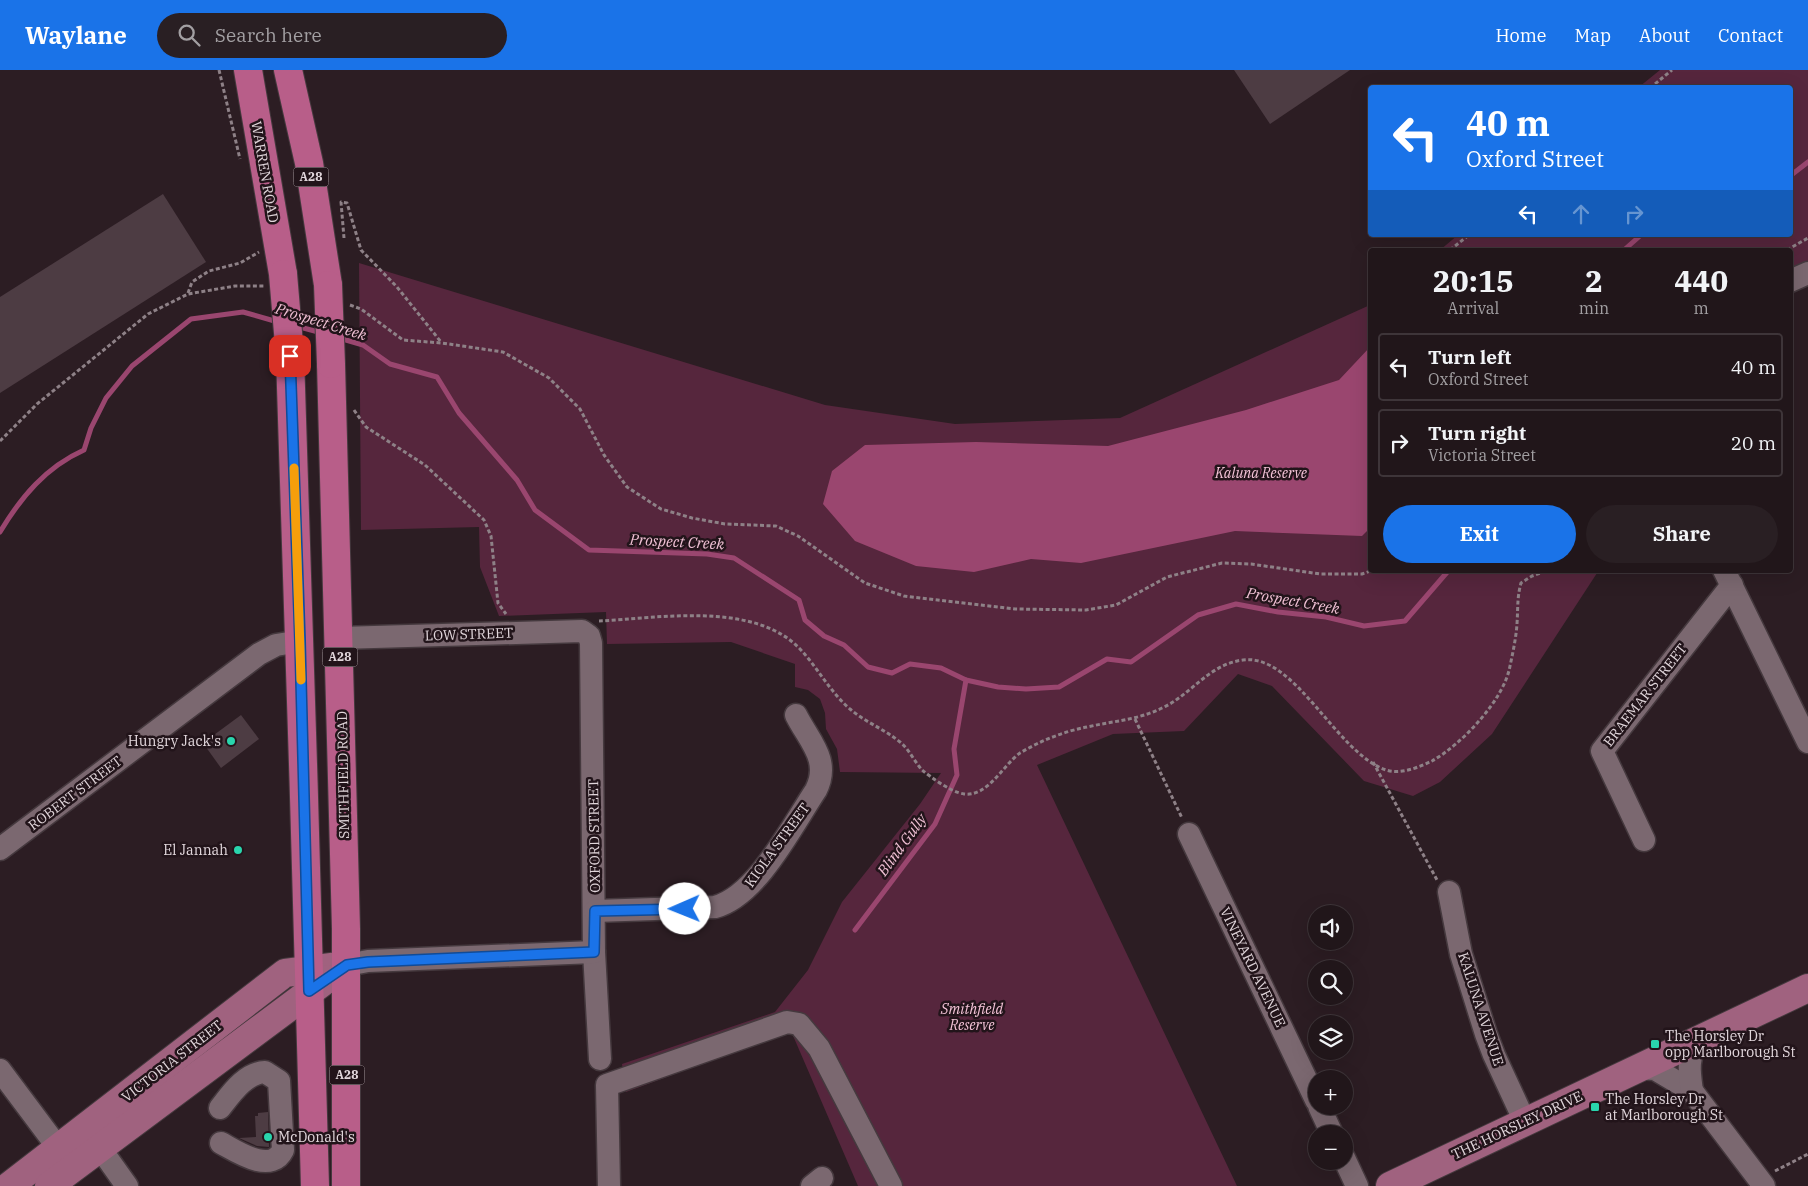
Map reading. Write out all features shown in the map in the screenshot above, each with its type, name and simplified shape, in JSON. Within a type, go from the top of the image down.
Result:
[{"type":"highway","name":"WARREN ROAD","points":[[248,70],[283,274],[290,356],[300,641]]},
{"type":"highway","name":"SMITHFIELD ROAD","points":[[288,70],[309,164],[328,285],[340,638],[347,965],[346,1186]]},
{"type":"highway","name":"A28","points":[[300,641],[315,1186]]},
{"type":"main road","name":"VICTORIA STREET","points":[[9,1186],[65,1158],[100,1148],[308,980],[347,965]]},
{"type":"main road","name":"VICTORIA STREET","points":[[49,1186],[65,1158],[281,976],[286,973],[308,980]]},
{"type":"main road","name":"THE HORSLEY DRIVE","points":[[1390,1186],[1808,988]]},
{"type":"street","points":[[1793,280],[1808,273]]},
{"type":"street","points":[[1728,578],[1808,742]]},
{"type":"street","name":"BRAEMAR STREET","points":[[1644,840],[1602,751],[1728,578]]},
{"type":"street","name":"LOW STREET","points":[[340,638],[582,631],[589,636],[591,643]]},
{"type":"street","name":"ROBERT STREET","points":[[0,849],[259,654],[276,645],[300,641]]},
{"type":"street","name":"OXFORD STREET","points":[[591,643],[594,952],[600,1059]]},
{"type":"street","name":"KIOLA STREET","points":[[595,911],[715,907],[730,902],[750,886],[816,790],[821,776],[820,756],[796,715]]},
{"type":"street","name":"VINEYARD AVENUE","points":[[1189,834],[1308,1083]]},
{"type":"street","name":"KALUNA AVENUE","points":[[1449,892],[1461,954],[1486,1034],[1494,1056],[1525,1122]]},
{"type":"street","name":"VICTORIA STREET","points":[[347,965],[368,962],[594,952]]},
{"type":"street","points":[[609,1186],[607,1085],[787,1022],[799,1024],[819,1048],[891,1186]]},
{"type":"street","points":[[1692,1091],[1688,1062],[1691,1052],[1699,1039]]},
{"type":"street","points":[[1637,1068],[1655,1069],[1692,1091],[1764,1186]]},
{"type":"street","points":[[0,1070],[65,1158]]},
{"type":"street","points":[[220,1108],[238,1086],[253,1075],[265,1072],[279,1081],[283,1150],[279,1155],[265,1161],[257,1160],[221,1142]]},
{"type":"street","points":[[100,1148],[127,1186]]},
{"type":"street","points":[[1350,1170],[1357,1186]]},
{"type":"path","points":[[219,70],[241,164]]},
{"type":"path","points":[[1654,85],[1672,70]]},
{"type":"path","points":[[341,202],[347,203],[361,250],[397,287],[442,343],[503,352],[549,378],[580,409],[604,455],[627,487],[661,509],[692,518],[725,524],[776,526],[798,536],[865,583],[904,596],[1015,610],[1086,610],[1116,604],[1167,576],[1222,564],[1251,564],[1320,574],[1362,574],[1368,572]]},
{"type":"path","points":[[1452,248],[1466,237]]},
{"type":"path","points":[[1790,248],[1808,238]]},
{"type":"path","points":[[0,441],[37,404],[148,314],[188,294],[192,282],[209,271],[240,263],[259,253],[258,244]]},
{"type":"path","points":[[354,401],[354,410],[366,427],[425,465],[484,520],[491,536],[498,604],[505,614],[511,616]]},
{"type":"path","points":[[592,620],[720,616],[765,626],[799,648],[851,710],[902,743],[922,770],[948,787],[961,792],[976,792],[992,782],[1019,754],[1056,736],[1085,727],[1135,719],[1165,707],[1203,677],[1224,665],[1245,659],[1270,664],[1292,681],[1362,756],[1387,770],[1406,771],[1433,760],[1467,734],[1493,704],[1510,670],[1517,625],[1516,598],[1521,583],[1541,573]]},
{"type":"path","points":[[1135,719],[1189,834]]},
{"type":"path","points":[[1373,762],[1438,880],[1449,892]]},
{"type":"path","points":[[1781,1167],[1808,1154]]},
{"type":"green space","points":[[1660,70],[1808,70],[1808,266],[1793,273],[1793,248],[1442,248],[1456,237],[1793,237],[1793,85],[1641,85]]},
{"type":"green space","points":[[359,263],[825,405],[955,424],[1120,418],[1368,306],[1368,573],[1597,573],[1492,734],[1440,782],[1413,796],[1364,781],[1272,686],[1238,674],[1184,731],[1113,734],[1037,765],[1237,1186],[858,1186],[791,1031],[626,1092],[622,1064],[775,1012],[808,970],[842,902],[920,804],[941,773],[840,772],[837,749],[826,729],[825,713],[820,699],[808,690],[795,687],[795,664],[731,642],[607,644],[606,612],[499,616],[480,567],[479,527],[361,530]]},
{"type":"shaded area","points":[[1368,349],[1368,530],[1362,536],[1235,531],[1081,563],[1031,559],[974,572],[916,566],[855,541],[823,504],[832,471],[865,445],[976,442],[1108,446],[1246,410],[1339,380]]},
{"type":"building","points":[[1234,70],[1350,70],[1270,124]]},
{"type":"building","points":[[163,194],[206,262],[0,393],[0,297]]},
{"type":"building","name":"Hungry Jack's","points":[[241,715],[259,739],[221,768],[203,743]]},
{"type":"building","points":[[268,1112],[269,1147],[257,1146],[239,1138],[256,1137],[255,1116],[258,1116],[258,1113]]},
{"type":"waterway","name":"Prospect Creek","points":[[1793,174],[1808,162]]},
{"type":"waterway","name":"Prospect Creek","points":[[1626,248],[1639,237]]},
{"type":"waterway","name":"Prospect Creek","points":[[0,532],[26,495],[46,474],[70,457],[84,450],[91,428],[106,398],[132,366],[191,319],[243,312],[278,322]]},
{"type":"waterway","name":"Prospect Creek","points":[[296,326],[322,333]]},
{"type":"waterway","name":"Prospect Creek","points":[[339,338],[363,345],[390,364],[437,377],[459,413],[517,480],[535,510],[589,550],[707,554],[734,558],[799,600],[805,620],[824,636],[844,645],[868,667],[892,673],[910,664],[941,668],[966,680],[998,687],[1026,689],[1059,687],[1107,659],[1131,662],[1198,615],[1236,604],[1278,612],[1326,617],[1364,626],[1405,621],[1446,573]]},
{"type":"waterway","name":"Blind Gully","points":[[855,930],[935,824],[957,775],[954,749],[966,680]]},
{"type":"slow traffic","points":[[294,468],[301,680]]},
{"type":"place","name":"Hungry Jack's","points":[[231,741]]},
{"type":"place","name":"El Jannah","points":[[238,850]]},
{"type":"place","name":"The Horsley Dr opp Marlborough St","points":[[1655,1044]]},
{"type":"place","name":"The Horsley Dr at Marlborough St","points":[[1595,1107]]},
{"type":"place","name":"McDonald's","points":[[268,1137]]},
{"type":"route","points":[[290,356],[309,991],[347,965],[368,962],[594,952],[595,911],[685,909]]},
{"type":"park label","name":"Kaluna Reserve","points":[[1261,473]]},
{"type":"park label","name":"Smithfield Reserve","points":[[972,1018]]}]
